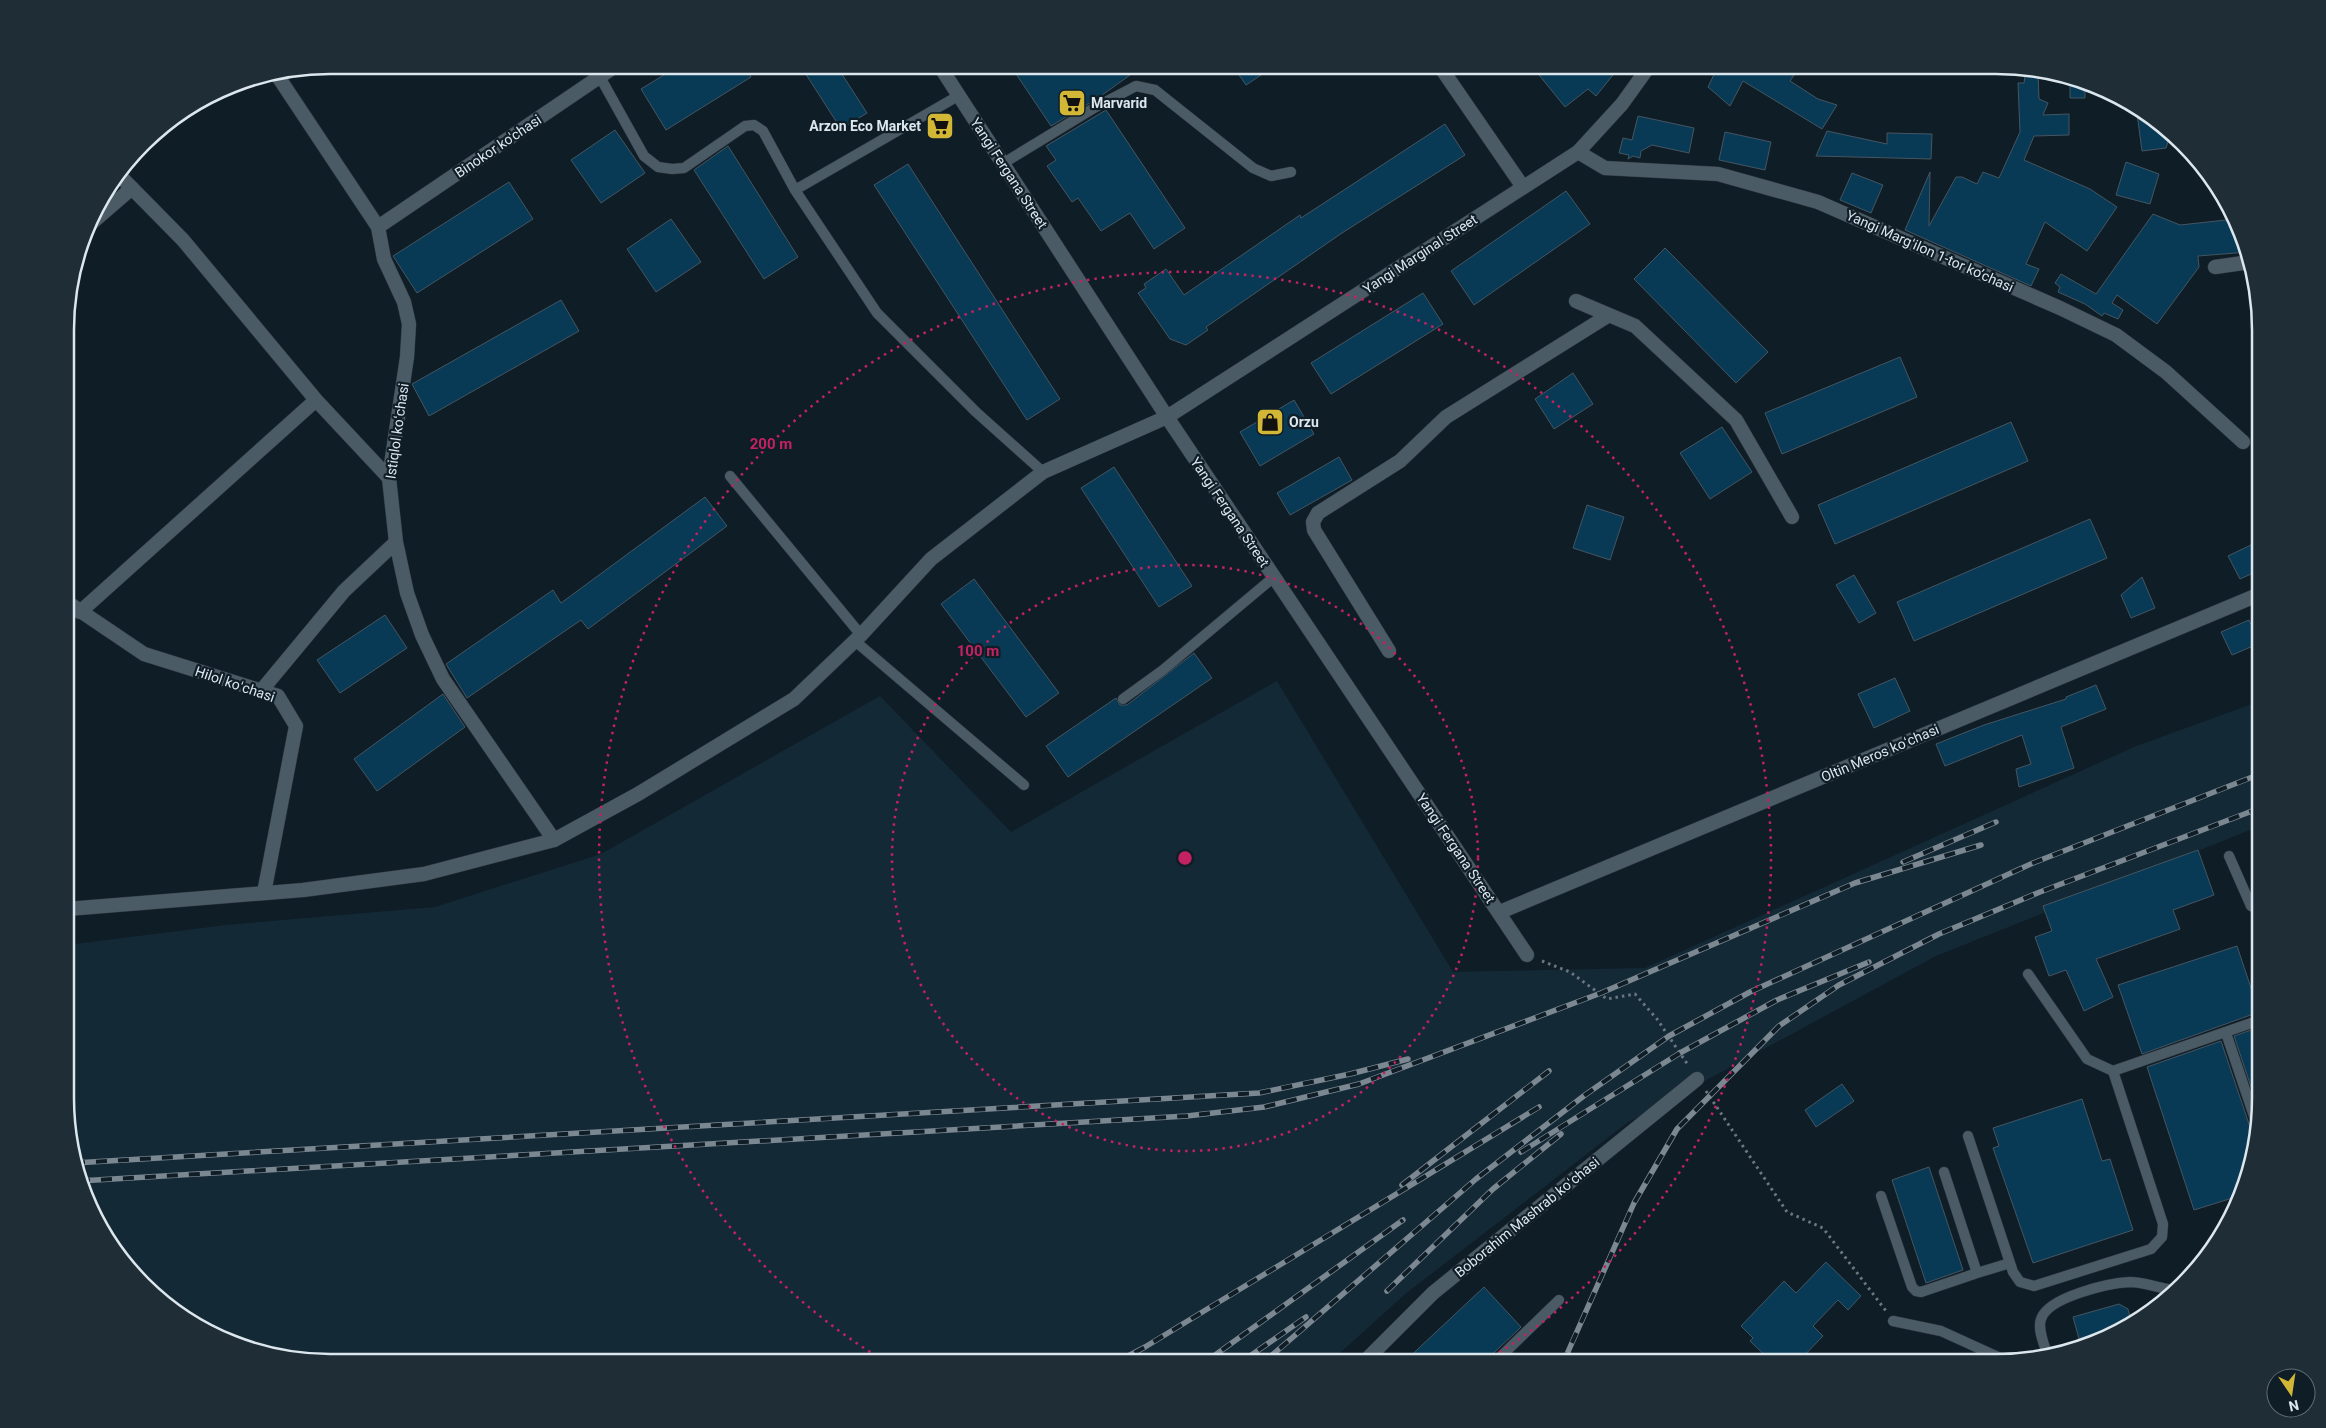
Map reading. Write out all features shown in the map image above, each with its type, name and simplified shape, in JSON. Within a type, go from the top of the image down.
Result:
[{"type":"street","name":"Binokor ko'chasi","points":[[378,227],[604,74]]},
{"type":"street","name":"Yangi Fergana Street","points":[[945,74],[1167,418],[1500,912],[1527,955]]},
{"type":"street","points":[[1445,74],[1523,187]]},
{"type":"street","name":"Yangi Marginal Street","points":[[74,908],[303,890],[424,874],[554,840],[638,794],[794,699],[858,638],[931,559],[1042,472],[1167,418],[1578,152],[1622,104],[1644,74]]},
{"type":"street","name":"Istiqlol koʻchasi","points":[[279,79],[378,227],[384,259],[404,302],[409,324],[407,357],[389,478],[396,542],[413,610],[422,635],[443,679],[554,840]]},
{"type":"street","name":"Yangi Margʻilon 1-tor koʼchasi","points":[[1578,152],[1605,168],[1718,174],[1818,202],[2060,308],[2116,335],[2166,372],[2244,442]]},
{"type":"street","points":[[123,179],[183,240],[316,400],[389,478]]},
{"type":"street","points":[[101,214],[132,188]]},
{"type":"street","points":[[2215,267],[2244,263]]},
{"type":"street","points":[[1576,301],[1635,326],[1736,420],[1792,517]]},
{"type":"street","points":[[1389,651],[1314,530],[1313,522],[1318,514],[1400,461],[1446,417],[1608,315]]},
{"type":"street","points":[[80,612],[316,400]]},
{"type":"street","points":[[261,690],[344,591],[396,542]]},
{"type":"street","name":"Oltin Meros koʻchasi","points":[[1500,912],[2252,597]]},
{"type":"street","name":"Hilol koʻchasi","points":[[74,607],[144,654],[278,696],[296,726],[264,893]]},
{"type":"street","name":"Boborahim Mashrab koʻchasi","points":[[1372,1354],[1433,1293],[1697,1079]]},
{"type":"lane","points":[[600,77],[644,156],[658,167],[684,168],[745,126],[754,125],[763,131],[795,190],[877,313],[976,412],[1042,472]]},
{"type":"lane","points":[[1002,164],[1094,108],[1136,86],[1155,90],[1253,168],[1271,176],[1291,172]]},
{"type":"lane","points":[[795,190],[958,96]]},
{"type":"lane","points":[[730,476],[858,638],[1024,785]]},
{"type":"lane","points":[[1123,700],[1163,670],[1274,577]]},
{"type":"lane","points":[[2229,856],[2252,906]]},
{"type":"lane","points":[[2028,974],[2087,1059],[2113,1071],[2252,1023]]},
{"type":"lane","points":[[2226,1033],[2252,1110]]},
{"type":"lane","points":[[1968,1136],[2010,1263],[2020,1282],[2034,1286],[2152,1249],[2162,1237],[2163,1224],[2113,1071]]},
{"type":"lane","points":[[1944,1172],[1976,1273]]},
{"type":"lane","points":[[1881,1196],[1912,1287],[1916,1291],[1921,1292],[2010,1263]]},
{"type":"lane","points":[[2046,1349],[2040,1320],[2051,1304],[2074,1294],[2130,1282],[2167,1289]]},
{"type":"lane","points":[[1503,1354],[1559,1300]]},
{"type":"lane","points":[[1893,1321],[1941,1331],[1991,1354]]},
{"type":"path","points":[[1527,955],[1570,972],[1607,999],[1636,994],[1657,1020],[1787,1212],[1824,1228],[1893,1321]]},
{"type":"shaded area","points":[[1277,681],[1453,972],[1645,968],[2134,747],[2252,704],[2252,829],[1936,956],[1627,1123],[1404,1295],[1339,1354],[313,1354],[296,1352],[264,1346],[232,1335],[202,1320],[174,1301],[137,1267],[108,1226],[93,1196],[82,1164],[74,1115],[74,944],[226,925],[435,907],[601,854],[880,696],[1011,832]]},
{"type":"building","points":[[665,74],[749,74],[751,77],[666,130],[641,89]]},
{"type":"building","points":[[806,74],[842,74],[867,113],[841,129]]},
{"type":"building","points":[[1016,74],[1131,74],[1098,98],[1051,126]]},
{"type":"building","points":[[1238,74],[1262,74],[1246,85]]},
{"type":"building","points":[[1538,74],[1614,74],[1596,96],[1588,89],[1565,107]]},
{"type":"building","points":[[1714,74],[1795,74],[1790,81],[1818,99],[1837,105],[1822,129],[1743,81],[1730,106],[1708,87]]},
{"type":"building","points":[[2025,75],[2038,78],[2039,99],[2048,103],[2043,115],[2069,114],[2069,135],[2034,136],[2024,160],[2090,189],[2117,207],[2087,251],[2045,222],[2026,264],[2039,269],[2031,286],[1905,230],[1930,172],[1929,226],[1956,177],[1962,177],[1977,184],[1983,172],[1999,178],[2020,132],[2018,83],[2024,83]]},
{"type":"building","points":[[2070,84],[2085,90],[2085,98],[2070,98]]},
{"type":"building","points":[[1106,110],[1185,228],[1154,249],[1130,213],[1101,231],[1078,198],[1072,202],[1047,166],[1056,160],[1046,146]]},
{"type":"building","points":[[1638,116],[1694,128],[1689,153],[1652,145],[1641,151],[1640,158],[1633,156],[1628,159],[1629,155],[1619,153],[1623,138],[1632,140]]},
{"type":"building","points":[[2137,117],[2168,140],[2166,148],[2142,151]]},
{"type":"building","points":[[1445,124],[1465,155],[1342,233],[1206,327],[1208,330],[1186,345],[1170,339],[1138,293],[1146,288],[1144,284],[1166,269],[1184,295],[1300,215],[1301,218]]},
{"type":"building","points":[[615,130],[645,173],[601,203],[571,160]]},
{"type":"building","points":[[1827,131],[1887,144],[1887,133],[1932,134],[1931,159],[1816,156]]},
{"type":"building","points":[[1725,132],[1771,142],[1765,170],[1719,160]]},
{"type":"building","points":[[728,146],[798,257],[764,279],[694,170]]},
{"type":"building","points":[[2126,162],[2159,174],[2150,204],[2116,195]]},
{"type":"building","points":[[908,164],[1060,399],[1027,420],[874,185]]},
{"type":"building","points":[[1852,173],[1883,185],[1871,213],[1840,200]]},
{"type":"building","points":[[509,182],[533,219],[417,293],[393,256]]},
{"type":"building","points":[[1566,191],[1590,224],[1474,305],[1451,271]]},
{"type":"building","points":[[2153,214],[2180,225],[2227,220],[2240,253],[2198,256],[2199,267],[2157,324],[2117,295],[2112,303],[2123,310],[2118,319],[2104,313],[2102,316],[2085,304],[2058,292],[2060,287],[2055,283],[2061,274],[2096,294]]},
{"type":"building","points":[[671,219],[701,262],[656,292],[627,249]]},
{"type":"building","points":[[1665,248],[1768,352],[1736,383],[1634,279]]},
{"type":"building","points":[[1423,293],[1443,324],[1331,394],[1311,363]]},
{"type":"building","points":[[561,300],[579,331],[429,416],[412,384]]},
{"type":"building","points":[[1900,357],[1917,397],[1782,454],[1765,413]]},
{"type":"building","points":[[1573,373],[1593,404],[1554,429],[1535,399]]},
{"type":"building","points":[[1294,400],[1314,434],[1260,466],[1240,432]]},
{"type":"building","points":[[2011,422],[2028,461],[1835,544],[1818,505]]},
{"type":"building","points":[[1722,427],[1752,472],[1710,499],[1680,453]]},
{"type":"building","points":[[1339,457],[1352,480],[1290,515],[1277,493]]},
{"type":"building","points":[[1114,467],[1192,586],[1159,607],[1081,488]]},
{"type":"building","points":[[705,497],[727,526],[588,629],[581,620],[467,698],[446,664],[553,590],[561,603]]},
{"type":"building","points":[[1587,505],[1624,517],[1610,560],[1573,548]]},
{"type":"building","points":[[2090,519],[2107,558],[1914,641],[1897,602]]},
{"type":"building","points":[[2252,544],[2252,574],[2240,579],[2228,556]]},
{"type":"building","points":[[1854,575],[1876,613],[1859,623],[1836,585]]},
{"type":"building","points":[[2142,577],[2155,608],[2131,618],[2121,595]]},
{"type":"building","points":[[974,579],[1059,693],[1026,717],[941,604]]},
{"type":"building","points":[[385,615],[407,648],[340,693],[317,660]]},
{"type":"building","points":[[2249,620],[2252,626],[2252,646],[2232,655],[2221,632]]},
{"type":"building","points":[[1194,653],[1212,678],[1068,777],[1046,746],[1116,698],[1120,705],[1127,705]]},
{"type":"building","points":[[1895,678],[1910,711],[1874,728],[1858,694]]},
{"type":"building","points":[[2096,685],[2106,709],[2061,727],[2074,768],[2019,787],[2016,769],[2031,764],[2022,735],[1945,766],[1936,744],[1984,725],[2066,699],[2066,697]]},
{"type":"building","points":[[443,694],[465,727],[377,791],[354,759]]},
{"type":"building","points":[[2198,850],[2214,895],[2173,910],[2180,929],[2096,959],[2113,997],[2084,1011],[2066,970],[2049,976],[2035,937],[2052,931],[2043,906]]},
{"type":"building","points":[[2237,946],[2252,991],[2252,1015],[2142,1054],[2118,985]]},
{"type":"building","points":[[2252,1030],[2252,1090],[2234,1036]]},
{"type":"building","points":[[2221,1041],[2250,1128],[2244,1164],[2232,1198],[2194,1210],[2147,1067]]},
{"type":"building","points":[[1842,1084],[1854,1101],[1816,1127],[1805,1110]]},
{"type":"building","points":[[2082,1099],[2102,1161],[2110,1159],[2133,1230],[2033,1263],[1993,1148],[1999,1146],[1993,1128]]},
{"type":"building","points":[[1929,1167],[1963,1270],[1926,1283],[1892,1180]]},
{"type":"building","points":[[1826,1262],[1861,1296],[1848,1310],[1838,1300],[1813,1326],[1823,1336],[1806,1354],[1764,1354],[1750,1341],[1753,1338],[1741,1326],[1784,1281],[1796,1293]]},
{"type":"building","points":[[1484,1287],[1521,1327],[1492,1354],[1413,1354]]},
{"type":"building","points":[[2119,1304],[2128,1309],[2130,1316],[2109,1328],[2079,1340],[2073,1317]]},
{"type":"railway","points":[[1273,1354],[1476,1179],[1585,1095],[1669,1036],[1750,992],[2033,863],[2252,777]]},
{"type":"railway","points":[[1567,1354],[1634,1203],[1677,1129],[1779,1026],[1839,985],[1939,934],[2040,892],[2252,811]]},
{"type":"railway","points":[[1903,862],[1996,822]]},
{"type":"railway","points":[[87,1181],[1187,1116],[1264,1107],[1359,1084],[1601,993],[1855,883],[1981,845]]},
{"type":"railway","points":[[1521,1152],[1680,1053],[1777,1000],[1869,962]]},
{"type":"railway","points":[[82,1163],[1259,1093],[1350,1074],[1408,1059]]},
{"type":"railway","points":[[1402,1185],[1549,1071]]},
{"type":"railway","points":[[1132,1354],[1539,1107]]},
{"type":"railway","points":[[1387,1291],[1493,1189],[1561,1134]]},
{"type":"railway","points":[[1217,1354],[1403,1220]]},
{"type":"railway","points":[[1253,1354],[1306,1317]]},
{"type":"place","name":"Marvarid","points":[[1072,103]]},
{"type":"place","name":"Arzon Eco Market","points":[[940,126]]},
{"type":"place","name":"Orzu","points":[[1270,422]]}]
